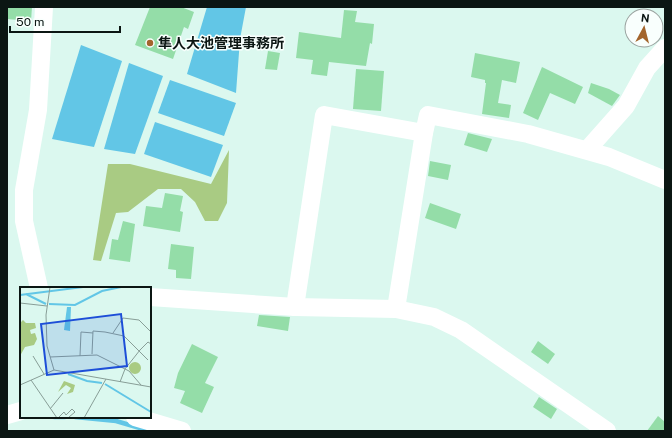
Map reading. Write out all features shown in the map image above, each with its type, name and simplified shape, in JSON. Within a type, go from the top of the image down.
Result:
[{"type":"street","points":[[39,287],[24,220],[24,190],[38,110],[44,7]]},
{"type":"street","points":[[587,150],[626,106],[647,68],[665,48]]},
{"type":"street","points":[[295,307],[324,115],[424,133]]},
{"type":"street","points":[[396,309],[428,115],[528,134],[609,156],[665,180]]},
{"type":"street","points":[[151,297],[295,307],[396,309],[434,317],[460,330],[607,431]]},
{"type":"street","points":[[7,415],[20,411]]},
{"type":"street","points":[[138,418],[182,431]]},
{"type":"green space","points":[[229,150],[227,203],[218,221],[205,221],[195,202],[181,189],[158,189],[128,212],[116,213],[101,261],[93,260],[108,164],[130,164],[211,184]]},
{"type":"water","points":[[207,7],[246,7],[240,39],[236,93],[187,74]]},
{"type":"water","points":[[81,45],[122,61],[94,147],[52,139]]},
{"type":"water","points":[[129,63],[163,76],[135,154],[104,149]]},
{"type":"water","points":[[170,80],[236,103],[224,136],[158,113]]},
{"type":"water","points":[[155,122],[223,145],[211,177],[144,154]]},
{"type":"building","points":[[7,7],[32,7],[31,21],[7,19]]},
{"type":"building","points":[[150,7],[181,7],[194,12],[188,29],[184,27],[173,59],[135,45]]},
{"type":"building","points":[[344,10],[357,11],[355,22],[374,24],[372,44],[370,43],[366,66],[329,62],[327,76],[311,74],[313,60],[296,58],[299,32],[341,38]]},
{"type":"building","points":[[268,51],[280,53],[277,70],[265,69]]},
{"type":"building","points":[[475,53],[520,62],[516,83],[502,80],[498,103],[511,105],[509,118],[482,114],[486,83],[485,80],[471,77]]},
{"type":"building","points":[[542,67],[583,87],[575,104],[550,93],[538,120],[523,113]]},
{"type":"building","points":[[356,69],[384,71],[381,111],[353,109]]},
{"type":"building","points":[[591,83],[609,89],[620,95],[612,106],[588,93]]},
{"type":"building","points":[[468,133],[492,139],[487,152],[464,145]]},
{"type":"building","points":[[430,161],[451,165],[448,180],[428,176]]},
{"type":"building","points":[[165,193],[183,196],[180,211],[183,212],[180,232],[143,226],[146,206],[162,208]]},
{"type":"building","points":[[430,203],[461,214],[456,229],[425,218]]},
{"type":"building","points":[[123,221],[135,224],[130,262],[109,259],[112,239],[118,240]]},
{"type":"building","points":[[171,244],[194,247],[191,279],[176,278],[176,270],[168,269]]},
{"type":"building","points":[[259,315],[290,317],[288,331],[257,326]]},
{"type":"building","points":[[538,341],[555,354],[548,364],[531,352]]},
{"type":"building","points":[[192,344],[218,357],[205,383],[214,387],[202,413],[180,403],[185,391],[174,388],[178,373]]},
{"type":"building","points":[[539,397],[557,409],[551,419],[533,407]]},
{"type":"building","points":[[658,416],[665,422],[665,431],[647,431]]},
{"type":"waterway","points":[[85,418],[116,421],[150,431]]},
{"type":"place","name":"隼人大池管理事務所","points":[[150,43]]}]
